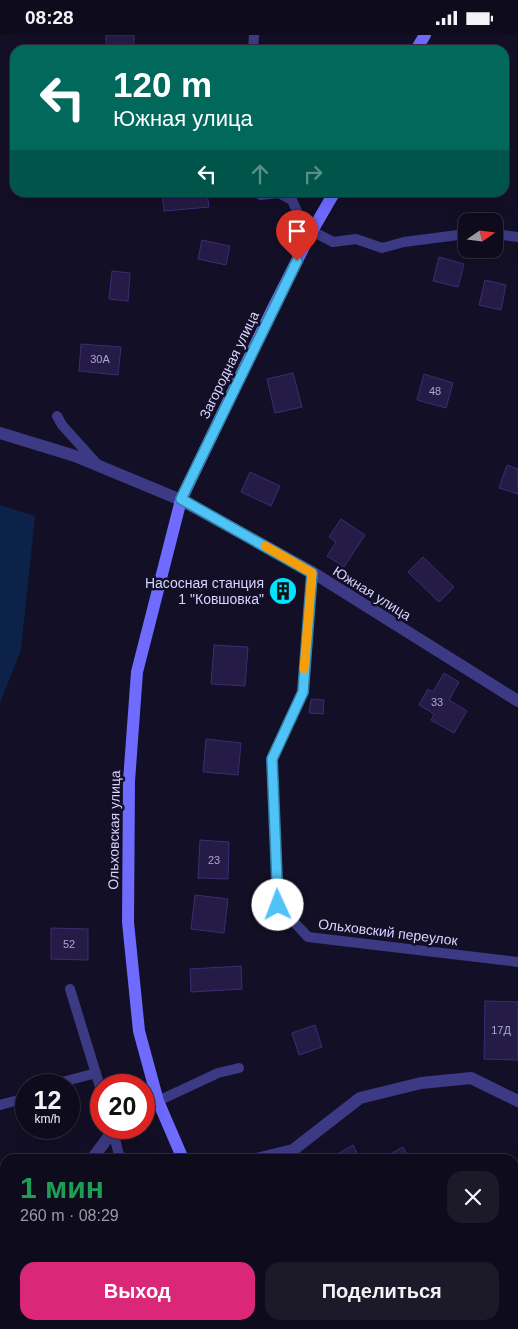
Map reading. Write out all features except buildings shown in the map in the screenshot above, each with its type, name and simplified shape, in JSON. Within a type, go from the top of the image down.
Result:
[{"type":"street","name":"Загородная улица","points":[[181,499],[273,308],[312,231],[332,197]]},
{"type":"street","name":"Южная улица","points":[[0,433],[75,456],[181,499],[312,573],[518,701]]},
{"type":"street","name":"Ольховская улица","points":[[181,499],[137,672],[129,781],[128,922],[139,1031],[158,1101],[181,1154]]},
{"type":"street","points":[[291,1154],[360,1098],[421,1083],[471,1078],[518,1101]]},
{"type":"street","points":[[96,1154],[107,1139]]},
{"type":"lane","points":[[286,197],[292,200],[299,217],[312,231],[333,242],[356,239],[382,248],[404,242],[458,235]]},
{"type":"lane","points":[[503,235],[518,237]]},
{"type":"lane","points":[[57,416],[62,425],[99,466]]},
{"type":"lane","name":"Ольховский переулок","points":[[312,573],[303,692],[272,759],[278,905],[308,937],[518,962]]},
{"type":"lane","points":[[70,989],[96,1073],[80,1078]]},
{"type":"lane","points":[[158,1101],[218,1073],[239,1067]]},
{"type":"lane","points":[[0,1105],[15,1101]]},
{"type":"lane","points":[[116,1139],[119,1154]]},
{"type":"water","points":[[0,505],[35,516],[21,650],[0,703]]},
{"type":"slow traffic","points":[[265,546],[312,573],[304,669]]},
{"type":"place","name":"Насосная станция 1 \"Ковшовка\"","points":[[283,591]]},
{"type":"route","points":[[278,905],[272,759],[303,692],[312,573],[181,499],[297,261]]}]
